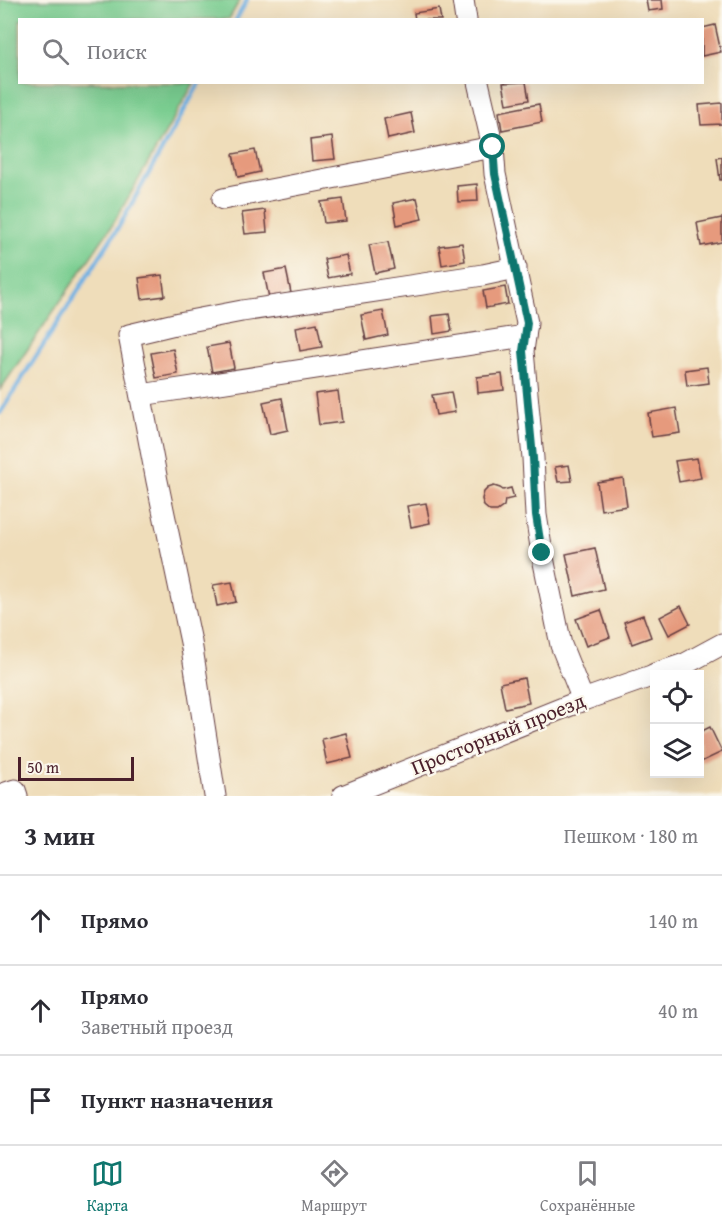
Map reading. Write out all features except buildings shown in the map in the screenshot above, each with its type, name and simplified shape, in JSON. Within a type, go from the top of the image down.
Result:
[{"type":"street","points":[[463,0],[466,18]]},
{"type":"street","points":[[478,84],[527,323],[523,351],[536,515],[542,553],[561,645],[583,700]]},
{"type":"street","points":[[224,199],[493,147]]},
{"type":"street","points":[[215,796],[191,642],[129,335],[179,322],[242,311],[516,268]]},
{"type":"street","points":[[141,395],[525,336]]},
{"type":"street","name":"Просторный проезд","points":[[669,670],[722,644]]},
{"type":"street","name":"Просторный проезд","points":[[343,796],[583,700],[650,677]]},
{"type":"street","points":[[0,795],[15,790],[17,796]]},
{"type":"green space","points":[[0,0],[240,0],[230,18],[18,18],[18,84],[193,84],[113,224],[0,390]]},
{"type":"waterway","points":[[237,18],[247,0]]},
{"type":"waterway","points":[[0,413],[118,228],[199,84]]},
{"type":"route","points":[[493,147],[495,174],[527,323],[523,351],[536,515],[542,553]]}]
